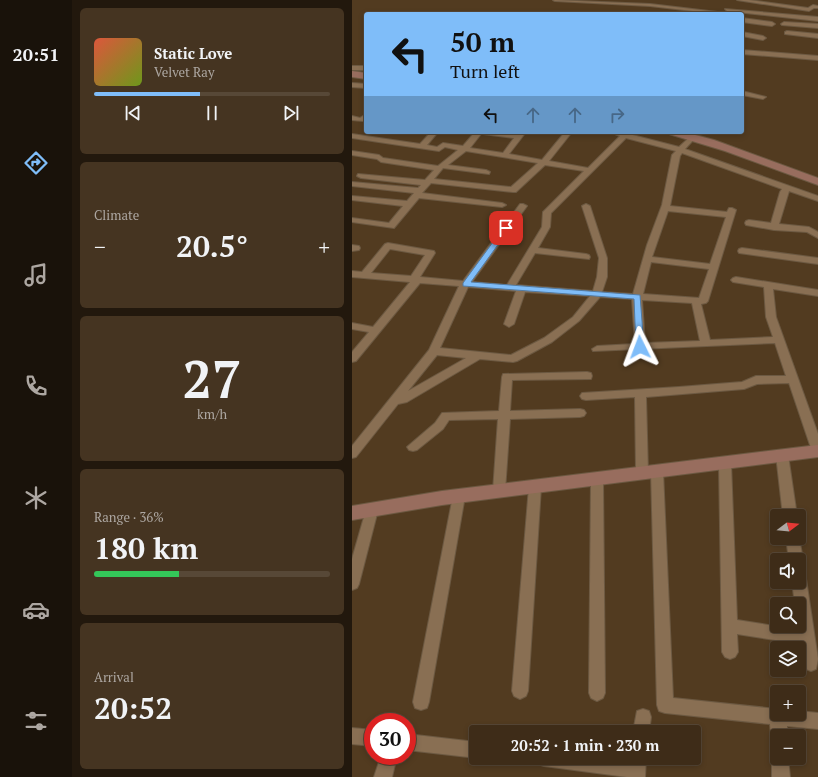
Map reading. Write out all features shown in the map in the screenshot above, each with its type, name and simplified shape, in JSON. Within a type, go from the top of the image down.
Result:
[{"type":"street","points":[[555,0],[723,12],[740,0],[809,10],[813,6],[818,7]]},
{"type":"street","points":[[650,6],[656,0]]},
{"type":"street","points":[[744,14],[818,19]]},
{"type":"street","points":[[744,20],[772,24]]},
{"type":"street","points":[[784,24],[818,26]]},
{"type":"street","points":[[787,33],[818,36]]},
{"type":"street","points":[[744,34],[763,38]]},
{"type":"street","points":[[744,52],[818,58]]},
{"type":"street","points":[[352,68],[364,68]]},
{"type":"street","points":[[352,74],[364,76]]},
{"type":"street","points":[[352,84],[364,86]]},
{"type":"street","points":[[744,93],[763,97]]},
{"type":"street","points":[[352,118],[361,120],[364,118]]},
{"type":"street","points":[[422,146],[433,134]]},
{"type":"street","points":[[352,220],[391,226],[441,167],[464,148],[477,134]]},
{"type":"street","points":[[504,155],[521,134]]},
{"type":"street","points":[[361,176],[513,190],[544,162],[567,134]]},
{"type":"street","points":[[621,134],[681,150],[788,186],[818,199]]},
{"type":"street","points":[[681,134],[759,158],[818,182]]},
{"type":"street","points":[[510,288],[546,227],[547,212],[625,135]]},
{"type":"street","points":[[352,136],[439,149],[443,145],[464,148],[589,170]]},
{"type":"street","points":[[640,347],[638,297],[647,259],[665,208],[676,155],[693,137]]},
{"type":"street","points":[[353,154],[379,157],[381,160],[486,172]]},
{"type":"street","points":[[352,184],[502,205]]},
{"type":"street","points":[[774,226],[784,192],[788,186]]},
{"type":"street","points":[[352,198],[409,204]]},
{"type":"street","points":[[352,454],[434,351],[465,284],[523,206]]},
{"type":"street","points":[[434,351],[513,359],[548,340],[576,319],[597,294],[602,277],[603,258],[586,206]]},
{"type":"street","points":[[352,274],[521,289],[703,301],[731,212],[665,208]]},
{"type":"street","points":[[749,223],[809,230],[818,235]]},
{"type":"street","points":[[352,358],[415,280],[431,253],[388,246],[364,275]]},
{"type":"street","points":[[532,250],[586,257]]},
{"type":"street","points":[[742,251],[818,261]]},
{"type":"street","points":[[647,259],[714,267]]},
{"type":"street","points":[[736,280],[818,293]]},
{"type":"street","points":[[352,513],[459,496],[818,451],[771,317],[768,285]]},
{"type":"street","points":[[509,324],[521,289]]},
{"type":"street","points":[[696,300],[706,344]]},
{"type":"street","points":[[352,326],[376,330]]},
{"type":"street","points":[[597,349],[779,340]]},
{"type":"street","points":[[394,402],[403,399],[476,356]]},
{"type":"street","points":[[499,491],[507,377],[587,376]]},
{"type":"street","points":[[586,396],[679,391],[744,385],[756,380],[793,379]]},
{"type":"street","points":[[640,393],[649,472],[665,705],[770,716]]},
{"type":"street","points":[[413,447],[439,426],[446,416],[580,413]]},
{"type":"street","points":[[782,455],[789,509]]},
{"type":"street","points":[[725,463],[730,652]]},
{"type":"street","points":[[596,693],[597,479]]},
{"type":"street","points":[[520,691],[535,487]]},
{"type":"street","points":[[421,702],[459,496]]},
{"type":"street","points":[[352,584],[372,510]]},
{"type":"street","points":[[800,589],[811,664]]},
{"type":"street","points":[[729,626],[807,638]]},
{"type":"street","points":[[806,720],[818,721]]},
{"type":"street","points":[[352,736],[364,737]]},
{"type":"street","points":[[416,743],[469,749]]},
{"type":"street","points":[[383,777],[386,765]]},
{"type":"street","points":[[609,765],[637,768]]},
{"type":"street","points":[[780,765],[781,777]]},
{"type":"route","points":[[506,228],[465,284],[638,297],[640,347]]}]
